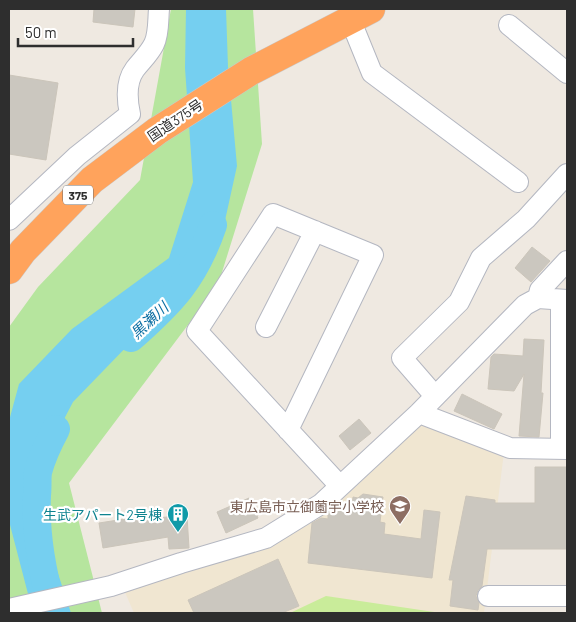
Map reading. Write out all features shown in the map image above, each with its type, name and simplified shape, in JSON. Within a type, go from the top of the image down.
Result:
[{"type":"highway","name":"国道375号","points":[[9,270],[23,252],[92,180],[157,131],[251,71],[361,14]]},
{"type":"street","points":[[9,220],[76,156],[130,114],[127,102],[128,89],[134,70],[146,57],[155,42],[159,9]]},
{"type":"street","points":[[361,14],[372,72],[518,182]]},
{"type":"street","points":[[509,25],[567,73]]},
{"type":"street","points":[[76,156],[92,180]]},
{"type":"street","points":[[435,396],[402,358],[459,302],[481,258],[526,219],[567,174]]},
{"type":"street","points":[[288,430],[372,256],[273,214],[197,331],[288,430],[340,486]]},
{"type":"street","points":[[266,327],[315,231]]},
{"type":"street","points":[[538,298],[540,290],[567,262]]},
{"type":"street","points":[[9,609],[111,586],[266,538],[321,504],[419,413],[525,305],[538,298],[564,300],[564,449],[510,448],[419,413]]},
{"type":"street","points":[[488,596],[567,596]]},
{"type":"shaded area","name":"東広島市立御薗宇小学校","points":[[424,422],[504,452],[484,613],[134,613],[124,590],[278,542],[333,508]]},
{"type":"green space","points":[[171,9],[253,9],[262,144],[218,285],[69,483],[102,613],[16,613],[9,596],[9,327],[38,287],[140,180]]},
{"type":"green space","points":[[326,596],[441,613],[290,613]]},
{"type":"water","points":[[186,9],[226,9],[228,67],[237,166],[224,225],[165,307],[73,402],[29,486],[71,613],[33,613],[9,521],[9,421],[19,384],[72,329],[169,258],[193,182],[185,68]]},
{"type":"building","points":[[94,9],[135,9],[133,27],[93,22]]},
{"type":"building","points":[[9,75],[58,83],[46,160],[9,154]]},
{"type":"building","points":[[532,247],[550,261],[531,282],[515,268]]},
{"type":"building","points":[[524,339],[544,340],[541,393],[543,393],[539,437],[519,436],[524,374],[514,391],[488,389],[491,357],[494,354],[523,356]]},
{"type":"building","points":[[462,394],[502,414],[494,429],[454,411]]},
{"type":"building","points":[[359,419],[371,433],[350,450],[339,436]]},
{"type":"building","points":[[535,467],[567,467],[567,549],[487,549],[482,586],[476,596],[479,603],[478,610],[450,606],[453,580],[449,580],[466,496],[495,500],[495,503],[535,503]]},
{"type":"building","points":[[363,494],[383,497],[380,522],[385,523],[384,534],[421,539],[424,510],[440,512],[432,578],[308,563],[312,523],[321,518],[328,519],[328,513],[337,505],[352,507],[353,497],[358,498]]},
{"type":"building","points":[[249,498],[258,518],[226,533],[217,512]]},
{"type":"building","points":[[150,515],[150,518],[187,516],[189,548],[169,549],[168,537],[103,548],[99,523]]},
{"type":"building","points":[[278,559],[299,606],[282,613],[194,613],[188,600]]},
{"type":"waterway","name":"黒瀬川","points":[[131,338],[159,313],[181,288],[198,260],[213,225]]},
{"type":"waterway","name":"黒瀬川","points":[[53,613],[40,555],[37,510],[38,472],[48,444],[56,429]]},
{"type":"place","name":"東広島市立御薗宇小学校","points":[[400,525]]},
{"type":"place","name":"生武アパート2号棟","points":[[178,533]]}]
